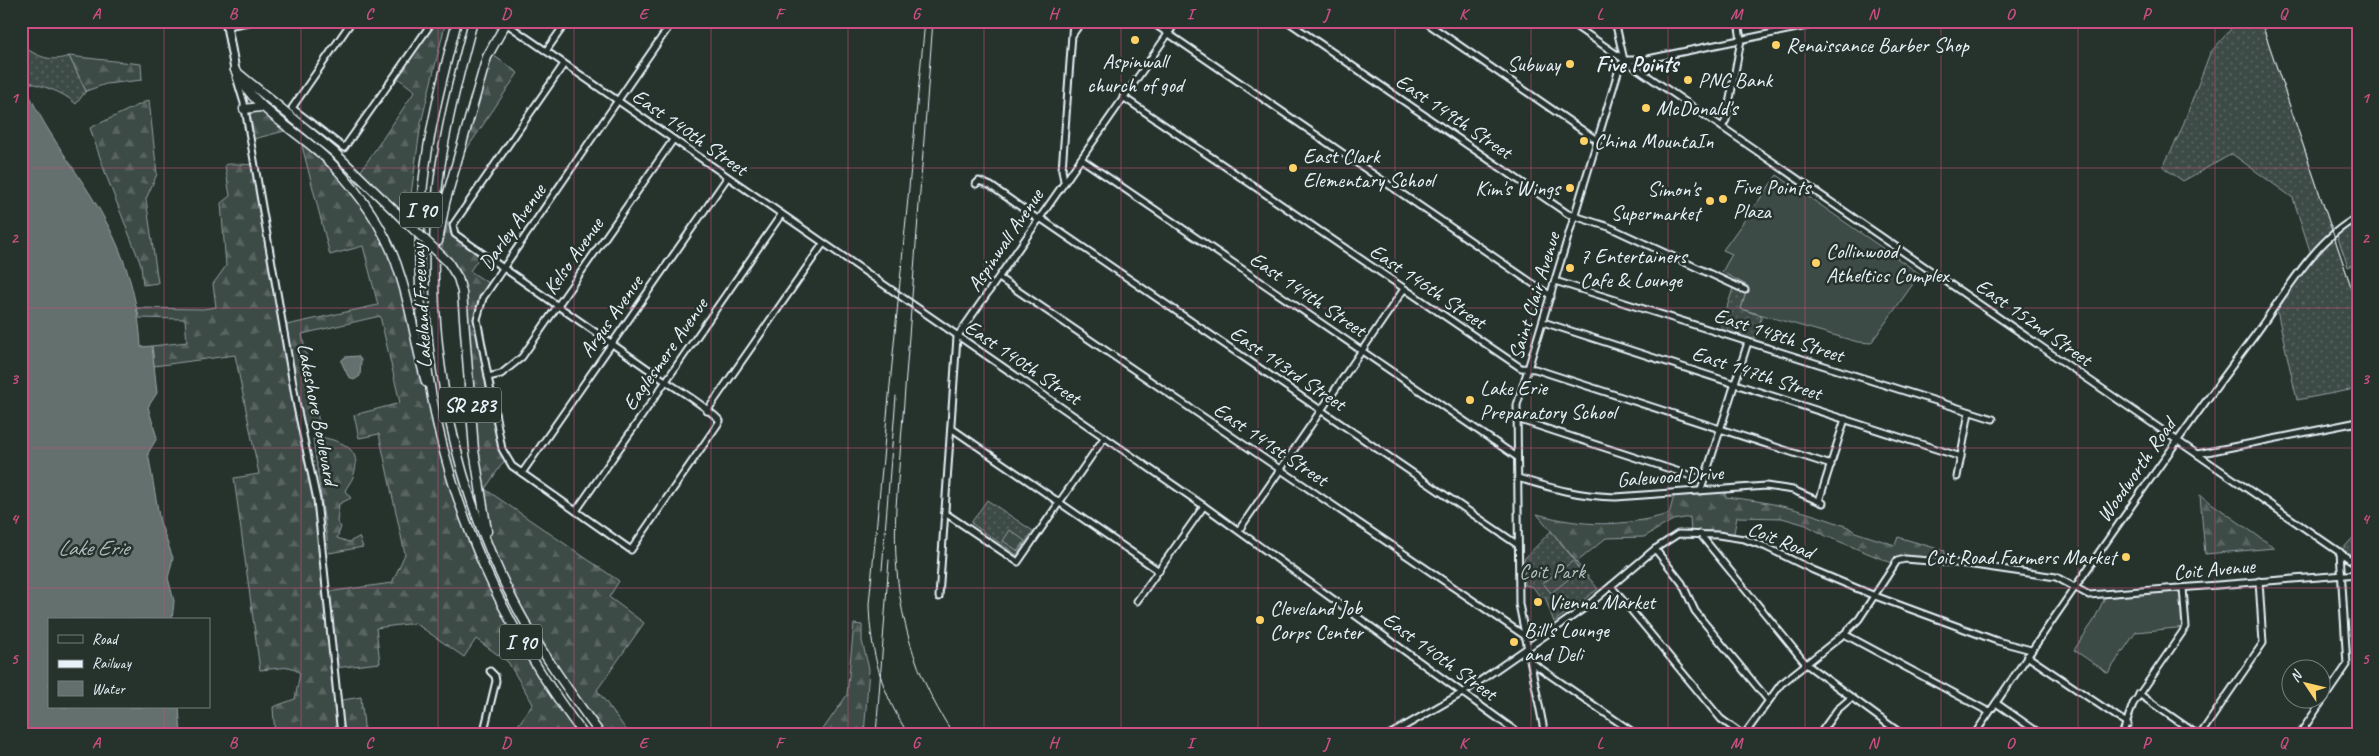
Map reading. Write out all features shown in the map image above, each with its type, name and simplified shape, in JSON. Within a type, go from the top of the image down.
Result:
[{"type":"highway","name":"Lakeland Freeway","points":[[457,21],[428,146],[421,219],[420,281],[433,402],[451,480],[491,586],[541,675],[584,735]]},
{"type":"highway","name":"Lakeland Freeway","points":[[473,22],[452,101],[442,156],[436,207],[433,270],[438,349],[450,420],[464,476],[491,551],[530,630],[566,688],[601,735]]},
{"type":"highway","points":[[433,270],[445,203],[487,57],[507,22]]},
{"type":"highway","name":"SR 283","points":[[235,70],[240,82],[261,107],[314,146],[358,194],[377,222],[394,255],[402,279],[420,358],[433,402]]},
{"type":"highway","name":"SR 283","points":[[235,70],[334,152],[448,262],[458,278],[462,292],[477,478],[491,551]]},
{"type":"highway","points":[[244,106],[261,107]]},
{"type":"main road","name":"SR 283","points":[[227,26],[235,70]]},
{"type":"street","points":[[227,26],[254,21]]},
{"type":"street","points":[[352,21],[293,105],[293,111],[344,148],[433,21]]},
{"type":"street","points":[[546,51],[567,21]]},
{"type":"street","name":"Darley Avenue","points":[[673,21],[483,298],[477,319],[502,449],[512,466],[631,550],[720,423],[719,419],[707,411]]},
{"type":"street","points":[[1064,182],[1062,165],[1074,21]]},
{"type":"street","points":[[1072,34],[1082,21]]},
{"type":"street","points":[[1150,21],[1551,296]]},
{"type":"street","name":"Aspinwall Avenue","points":[[957,337],[1177,21]]},
{"type":"street","name":"East 149th Street","points":[[1287,21],[1568,214],[1609,227],[1745,290]]},
{"type":"street","points":[[1424,21],[1598,141]]},
{"type":"street","name":"East 152nd Street","points":[[1568,21],[2358,565]]},
{"type":"street","points":[[1615,21],[1624,60],[1643,60],[1742,40],[1813,23],[1831,21]]},
{"type":"street","points":[[1722,127],[1726,120],[1742,40],[1738,21]]},
{"type":"street","name":"East 140th Street","points":[[507,22],[727,178],[1239,530],[1521,735]]},
{"type":"street","name":"Saint Clair Avenue","points":[[1545,735],[1519,604],[1517,405],[1624,60]]},
{"type":"street","points":[[564,64],[453,225],[453,230],[455,234],[707,411],[823,244]]},
{"type":"street","name":"Lakeshore Boulevard","points":[[235,70],[244,106],[297,407],[317,500],[341,735]]},
{"type":"street","name":"East 146th Street","points":[[1123,97],[1499,355],[1528,370],[1536,369],[1831,465]]},
{"type":"street","name":"Kelso Avenue","points":[[488,377],[501,374],[522,357],[673,140]]},
{"type":"street","name":"East 144th Street","points":[[1081,159],[1517,457]]},
{"type":"street","name":"Argus Avenue","points":[[522,473],[727,178]]},
{"type":"street","name":"East 143rd Street","points":[[976,184],[979,181],[991,186],[1518,545]]},
{"type":"street","name":"Eaglesmere Avenue","points":[[576,511],[781,215]]},
{"type":"street","name":"Woodworth Road","points":[[1974,735],[2177,440],[2316,251],[2336,232],[2358,217]]},
{"type":"street","name":"East 141st Street","points":[[999,278],[1525,636]]},
{"type":"street","name":"East 148th Street","points":[[1555,281],[1993,419]]},
{"type":"street","points":[[1239,530],[1404,289]]},
{"type":"street","name":"East 147th Street","points":[[1543,322],[1961,456]]},
{"type":"street","points":[[939,597],[957,337]]},
{"type":"street","points":[[1701,490],[1748,342]]},
{"type":"street","points":[[1957,477],[1969,412]]},
{"type":"street","points":[[1516,419],[1704,480]]},
{"type":"street","points":[[1831,465],[1845,419]]},
{"type":"street","points":[[2197,454],[2358,422]]},
{"type":"street","points":[[951,428],[1159,571]]},
{"type":"street","points":[[945,513],[1018,562],[1104,438]]},
{"type":"street","name":"Galewood Drive","points":[[1518,478],[1567,493],[1616,497],[1779,486],[1821,502],[1831,465]]},
{"type":"street","points":[[1137,601],[1204,506]]},
{"type":"street","name":"Coit Road","points":[[1389,735],[1464,692],[1586,607],[1655,549],[1678,534],[1700,534],[1744,539],[1766,547],[1813,570],[1874,596],[1997,641],[2031,650]]},
{"type":"street","points":[[1700,534],[1806,664],[1903,735]]},
{"type":"street","points":[[1655,549],[1682,583],[1699,616],[1768,700]]},
{"type":"street","points":[[2299,735],[2347,666],[2340,552]]},
{"type":"street","name":"Coit Avenue","points":[[1874,596],[1897,561],[1905,559],[1967,564],[2056,577],[2089,595],[2358,574]]},
{"type":"street","points":[[2139,694],[2199,735],[2263,644],[2259,581]]},
{"type":"street","points":[[1611,586],[1721,719],[1743,735],[1781,684],[1844,634],[1859,618],[1874,596]]},
{"type":"street","points":[[2122,735],[2128,724],[2133,704],[2186,627],[2183,588]]},
{"type":"street","points":[[1844,634],[1990,712]]},
{"type":"street","points":[[2027,656],[2128,724]]},
{"type":"street","points":[[1530,662],[1637,735]]},
{"type":"street","points":[[483,735],[496,681],[496,676],[490,671]]},
{"type":"street","points":[[1819,735],[1836,710],[1851,698]]},
{"type":"street","points":[[1996,703],[2042,735]]},
{"type":"green space","points":[[433,21],[446,21],[421,123],[407,223],[358,175],[415,91],[395,76]]},
{"type":"green space","points":[[2238,21],[2261,21],[2358,307],[2358,400],[2355,389],[2297,400],[2276,306],[2312,257],[2293,198],[2232,154],[2183,181],[2163,167],[2180,133],[2210,53]]},
{"type":"green space","points":[[21,45],[44,57],[56,59],[69,56],[86,91],[76,104],[57,92],[21,80]]},
{"type":"green space","points":[[490,53],[518,73],[464,153],[459,151]]},
{"type":"green space","points":[[69,56],[141,64],[142,80],[106,84],[86,91]]},
{"type":"green space","points":[[149,100],[157,174],[146,199],[158,283],[143,285],[141,265],[90,128]]},
{"type":"green space","points":[[257,106],[292,129],[250,140],[244,109]]},
{"type":"green space","points":[[299,134],[358,195],[393,255],[440,438],[491,586],[584,735],[511,735],[533,704],[508,662],[476,639],[464,657],[415,623],[376,628],[380,663],[334,668],[337,701],[361,697],[365,735],[275,735],[273,707],[295,699],[300,673],[290,667],[260,670],[234,478],[259,474],[235,355],[154,366],[152,346],[187,342],[185,319],[139,318],[137,308],[203,309],[216,307],[213,284],[226,266],[221,203],[230,196],[225,165],[254,164],[282,326],[378,305],[363,246],[330,255]],"holes":[[[380,316],[400,403],[354,415],[359,438],[379,434],[405,554],[392,583],[327,592],[317,500],[301,427],[319,423],[302,334]]]},
{"type":"green space","name":"Collinwood Atheltics Complex","points":[[1777,175],[1920,274],[1871,343],[1858,342],[1741,309],[1748,286],[1722,272],[1732,254],[1723,250]]},
{"type":"green space","points":[[2358,217],[2358,263],[2348,267],[2336,232]]},
{"type":"green space","points":[[448,222],[453,225],[453,230],[482,253],[470,271],[491,285],[483,298],[477,319],[506,458],[485,489],[619,581],[609,597],[644,623],[597,690],[630,735],[601,735],[548,660],[491,551],[477,478],[462,292],[440,255]]},
{"type":"green space","points":[[1736,279],[1748,286],[1741,309],[1762,316],[1753,343],[1719,332]]},
{"type":"green space","points":[[320,437],[343,444],[349,448],[356,460],[353,477],[345,491],[351,498],[339,504],[337,522],[341,527],[337,538],[349,542],[359,537],[363,547],[329,553],[313,439]]},
{"type":"green space","points":[[1726,488],[1725,497],[1773,504],[1818,516],[1848,527],[1855,532],[1895,545],[1898,537],[1945,551],[1943,562],[1905,559],[1894,564],[1826,536],[1806,525],[1782,518],[1737,517],[1733,538],[1691,534],[1690,517],[1673,520],[1644,537],[1606,538],[1577,562],[1537,514],[1587,523],[1603,524],[1635,521],[1669,514],[1675,492]]},
{"type":"green space","points":[[2200,495],[2275,548],[2205,554]]},
{"type":"green space","points":[[987,500],[1033,531],[1017,555],[971,523]]},
{"type":"green space","points":[[1010,530],[1025,541],[1018,551],[1003,541]]},
{"type":"green space","name":"Coit Park","points":[[1551,531],[1598,589],[1554,622],[1545,597],[1541,598],[1533,587],[1525,585],[1524,559]]},
{"type":"green space","points":[[2358,532],[2358,565],[2340,552]]},
{"type":"green space","points":[[1573,561],[1580,570],[1551,593],[1543,583]]},
{"type":"green space","points":[[2183,588],[2186,627],[2136,632],[2108,673],[2074,650],[2093,622],[2107,593]]},
{"type":"green space","points":[[854,624],[862,625],[862,641],[869,669],[864,735],[819,735],[847,695]]},
{"type":"water","name":"Lake Erie","points":[[27,90],[46,126],[110,229],[132,286],[138,316],[141,347],[152,346],[157,393],[148,407],[157,438],[148,453],[160,522],[173,558],[168,578],[174,601],[172,618],[48,618],[48,708],[179,708],[181,735],[21,735],[21,91]]},
{"type":"water","points":[[358,356],[361,360],[360,376],[354,380],[348,376],[341,361],[345,357]]},
{"type":"railway","points":[[909,735],[892,704],[879,672],[872,639],[869,604],[925,21]]},
{"type":"railway","points":[[933,21],[895,538],[900,597],[914,654],[924,681],[954,735]]},
{"type":"railway","points":[[2261,21],[2358,307]]},
{"type":"railway","points":[[882,570],[896,396]]},
{"type":"railway","points":[[876,735],[889,560]]},
{"type":"place","name":"Aspinwall church of god","points":[[1135,40]]},
{"type":"place","name":"Renaissance Barber Shop","points":[[1776,45]]},
{"type":"place","name":"Subway","points":[[1570,64]]},
{"type":"place","name":"PNC Bank","points":[[1688,80]]},
{"type":"place","name":"McDonald's","points":[[1646,108]]},
{"type":"place","name":"China MountaIn","points":[[1584,141]]},
{"type":"place","name":"East Clark Elementary School","points":[[1293,168]]},
{"type":"place","name":"Kim's Wings","points":[[1570,188]]},
{"type":"place","name":"Five Points Plaza","points":[[1723,199]]},
{"type":"place","name":"Simon's Supermarket","points":[[1710,201]]},
{"type":"place","name":"Collinwood Atheltics Complex","points":[[1816,263]]},
{"type":"place","name":"7 Entertainers Cafe & Lounge","points":[[1570,268]]},
{"type":"place","name":"Lake Erie Preparatory School","points":[[1470,400]]},
{"type":"place","name":"Coit Road Farmers Market","points":[[2126,557]]},
{"type":"place","name":"Vienna Market","points":[[1538,602]]},
{"type":"place","name":"Cleveland Job Corps Center","points":[[1260,620]]},
{"type":"place","name":"Bill's Lounge and Deli","points":[[1514,642]]},
{"type":"district","name":"Five Points","points":[[1637,65]]}]
